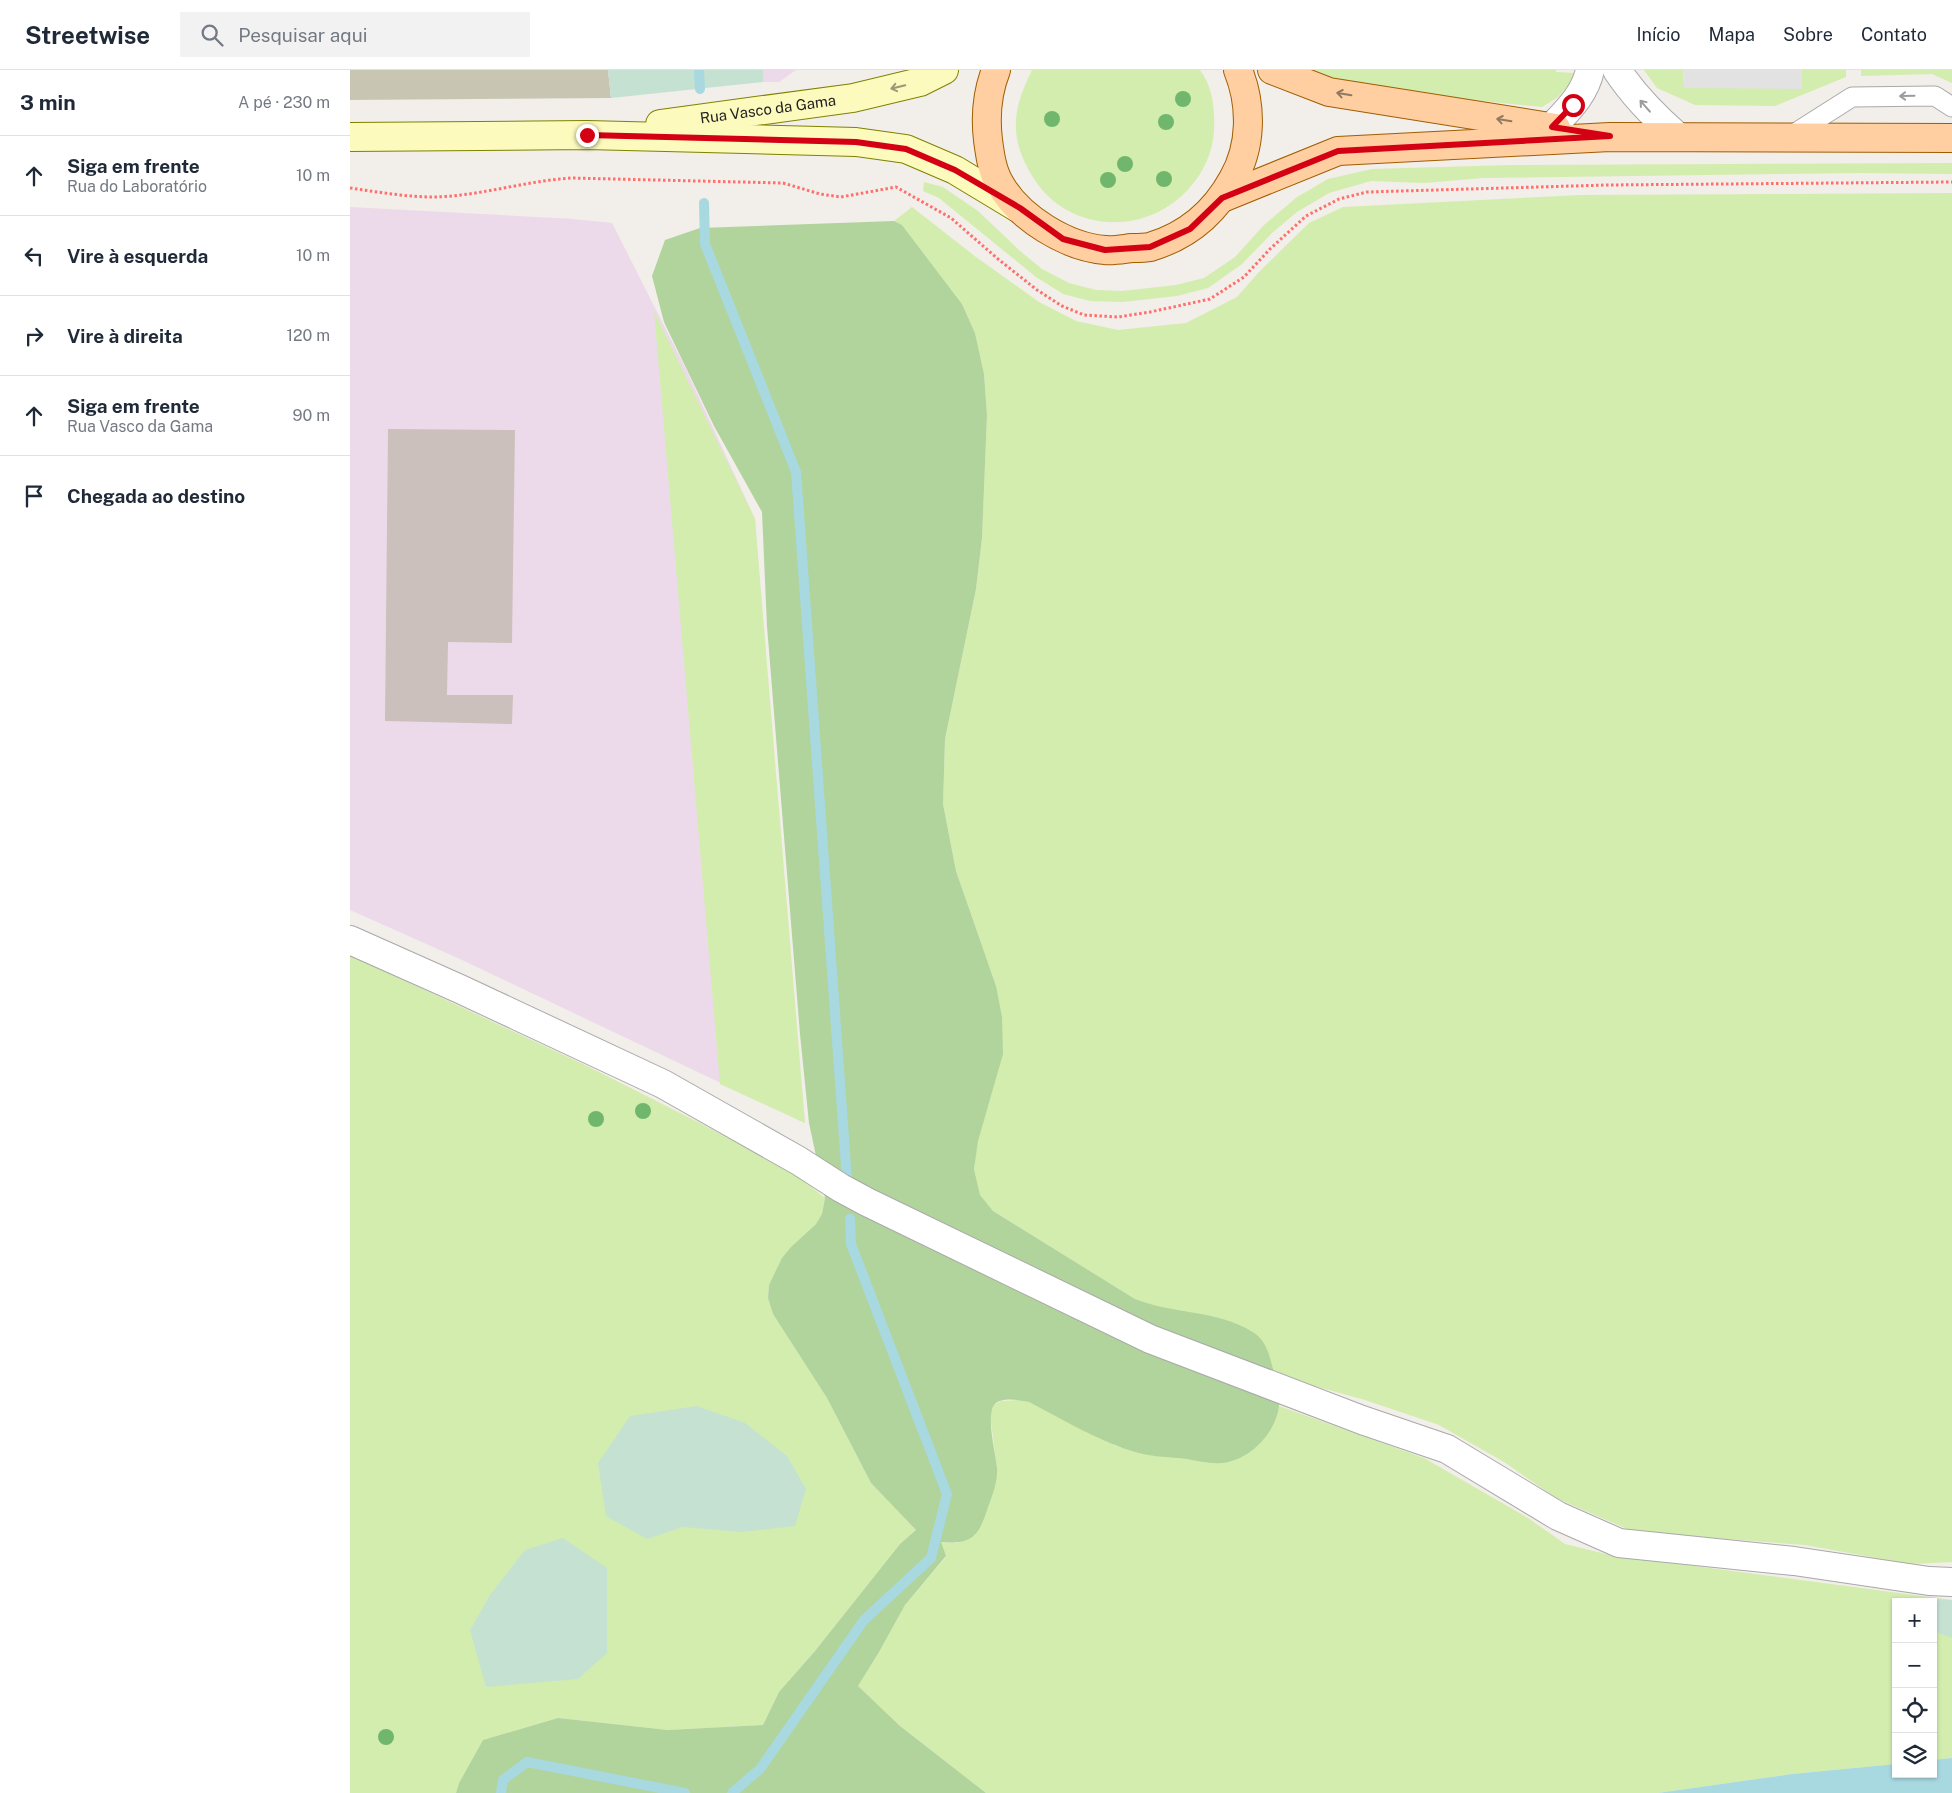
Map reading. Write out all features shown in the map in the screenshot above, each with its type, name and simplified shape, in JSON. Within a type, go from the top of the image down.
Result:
[{"type":"main road","name":"Rua Vasco da Gama","points":[[587,135],[852,98],[920,82],[944,70]]},
{"type":"main road","points":[[996,70],[989,87],[985,119],[990,159],[1000,184],[1020,208],[1063,239],[1105,250],[1150,247],[1190,229],[1222,198],[1241,165],[1249,128],[1246,89],[1238,70]]},
{"type":"main road","points":[[1272,70],[1329,92],[1610,136]]},
{"type":"main road","name":"Rua Vasco da Gama","points":[[350,137],[587,135],[856,142],[906,149],[955,170],[1020,208]]},
{"type":"main road","points":[[1222,198],[1338,151],[1610,136],[1952,138]]},
{"type":"street","points":[[1552,127],[1573,105],[1587,84],[1590,70]]},
{"type":"street","points":[[1617,70],[1627,86],[1652,115],[1678,137]]},
{"type":"street","points":[[350,940],[663,1084],[867,1202],[1150,1339],[1362,1420],[1447,1449],[1558,1516],[1619,1543],[1794,1560],[1929,1581],[1952,1582]]},
{"type":"lane","points":[[1789,137],[1852,97],[1935,96],[1952,107]]},
{"type":"path","points":[[350,188],[435,197],[481,192],[551,179],[733,181]]},
{"type":"path","points":[[1367,192],[1607,184],[1952,182]]},
{"type":"shaded area","points":[[350,70],[608,70],[611,98],[350,100]]},
{"type":"shaded area","points":[[763,70],[796,70],[779,82],[763,82]]},
{"type":"shaded area","points":[[1683,70],[1802,70],[1802,89],[1684,88]]},
{"type":"shaded area","points":[[350,207],[573,219],[612,223],[685,367],[755,519],[777,846],[805,1123],[460,959],[350,910]]},
{"type":"green space","points":[[608,70],[763,70],[763,82],[611,98]]},
{"type":"green space","points":[[1032,70],[1200,70],[1210,91],[1214,123],[1212,146],[1200,174],[1191,186],[1173,203],[1153,214],[1130,221],[1108,222],[1085,218],[1064,208],[1046,194],[1031,174],[1017,140],[1016,120],[1018,105]]},
{"type":"green space","points":[[1312,70],[1556,70],[1556,72],[1575,73],[1569,85],[1558,97],[1542,107],[1443,97],[1332,79]]},
{"type":"green space","points":[[1644,70],[1683,70],[1684,87],[1802,88],[1802,70],[1846,70],[1846,77],[1775,106],[1695,105],[1657,88]]},
{"type":"green space","points":[[1861,70],[1952,70],[1952,83],[1932,74],[1861,76]]},
{"type":"green space","points":[[1952,163],[1952,174],[1860,173],[1483,178],[1424,183],[1371,181],[1329,193],[1297,212],[1272,233],[1242,264],[1208,288],[1177,296],[1123,302],[1090,301],[1063,294],[1036,277],[939,198],[923,191],[924,182],[943,187],[978,211],[1042,269],[1069,283],[1096,290],[1122,291],[1176,285],[1204,278],[1235,257],[1264,225],[1297,197],[1328,179],[1372,169],[1511,165]]},
{"type":"green space","points":[[1952,193],[1952,1562],[1910,1564],[1805,1545],[1634,1532],[1556,1498],[1504,1462],[1439,1425],[1365,1400],[1275,1375],[1153,1307],[1135,1299],[993,1211],[980,1196],[974,1169],[996,986],[956,871],[943,804],[945,739],[976,589],[982,538],[987,415],[984,374],[975,333],[962,304],[902,225],[894,221],[912,207],[976,257],[1039,302],[1076,321],[1118,330],[1186,323],[1237,297],[1259,272],[1309,223],[1343,207],[1581,195]]},
{"type":"green space","points":[[894,221],[902,225],[962,304],[975,333],[984,374],[987,415],[982,538],[976,589],[945,739],[943,804],[956,871],[996,986],[1002,1017],[1003,1054],[978,1141],[974,1169],[980,1195],[993,1211],[1135,1299],[1149,1304],[1223,1319],[1256,1334],[1266,1347],[1277,1383],[1279,1406],[1277,1416],[1267,1435],[1251,1451],[1231,1461],[1213,1463],[1138,1453],[1082,1430],[1029,1402],[1002,1400],[995,1404],[992,1409],[991,1425],[997,1474],[994,1491],[983,1522],[975,1535],[965,1541],[941,1542],[946,1556],[905,1605],[858,1686],[900,1726],[986,1793],[456,1793],[459,1783],[483,1740],[558,1718],[668,1730],[763,1725],[779,1692],[815,1651],[900,1544],[916,1530],[871,1483],[827,1398],[773,1314],[768,1298],[769,1285],[782,1258],[816,1224],[822,1214],[825,1198],[809,1123],[800,1034],[767,626],[762,512],[714,426],[664,322],[652,276],[665,240],[700,228]]},
{"type":"green space","points":[[654,311],[755,519],[805,1123],[720,1084]]},
{"type":"green space","points":[[350,955],[585,1065],[696,1121],[795,1174],[825,1198],[822,1214],[816,1224],[791,1247],[769,1285],[768,1298],[773,1314],[827,1398],[871,1483],[916,1530],[900,1544],[815,1651],[779,1692],[763,1725],[668,1730],[558,1718],[483,1740],[459,1783],[456,1793],[350,1793]]},
{"type":"green space","points":[[1018,1400],[1029,1402],[1116,1446],[1141,1454],[1275,1421],[1279,1406],[1424,1458],[1528,1518],[1565,1544],[1610,1555],[1937,1598],[1892,1598],[1892,1764],[1792,1774],[1658,1793],[986,1793],[900,1726],[858,1686],[905,1605],[946,1557],[940,1542],[958,1543],[997,1469],[990,1414],[994,1405],[1001,1401]]},
{"type":"green space","points":[[697,1406],[745,1423],[787,1456],[806,1489],[795,1526],[742,1532],[683,1527],[647,1539],[606,1516],[598,1463],[630,1416]]},
{"type":"green space","points":[[563,1538],[607,1568],[607,1653],[578,1679],[486,1687],[470,1630],[490,1595],[525,1550]]},
{"type":"green space","points":[[1937,1598],[1952,1600],[1952,1758],[1937,1760]]},
{"type":"green space","points":[[1937,1599],[1952,1600],[1952,1638],[1937,1632]]},
{"type":"water","points":[[1952,1758],[1952,1793],[1658,1793],[1792,1774],[1892,1764],[1892,1778],[1937,1778],[1937,1760]]},
{"type":"building","points":[[388,429],[515,430],[512,643],[448,642],[447,695],[513,695],[512,724],[385,721]]},
{"type":"waterway","points":[[699,70],[700,89]]},
{"type":"waterway","points":[[704,203],[705,244],[796,472],[847,1180]]},
{"type":"waterway","points":[[732,1793],[760,1769],[864,1620],[931,1558],[947,1494],[851,1244],[850,1219]]},
{"type":"waterway","points":[[501,1793],[503,1780],[527,1762],[685,1793]]},
{"type":"route","points":[[587,135],[856,142],[906,149],[955,170],[1020,208],[1026,215],[1063,239],[1105,250],[1150,247],[1190,229],[1222,198],[1338,151],[1610,136],[1552,127],[1573,105]]}]
